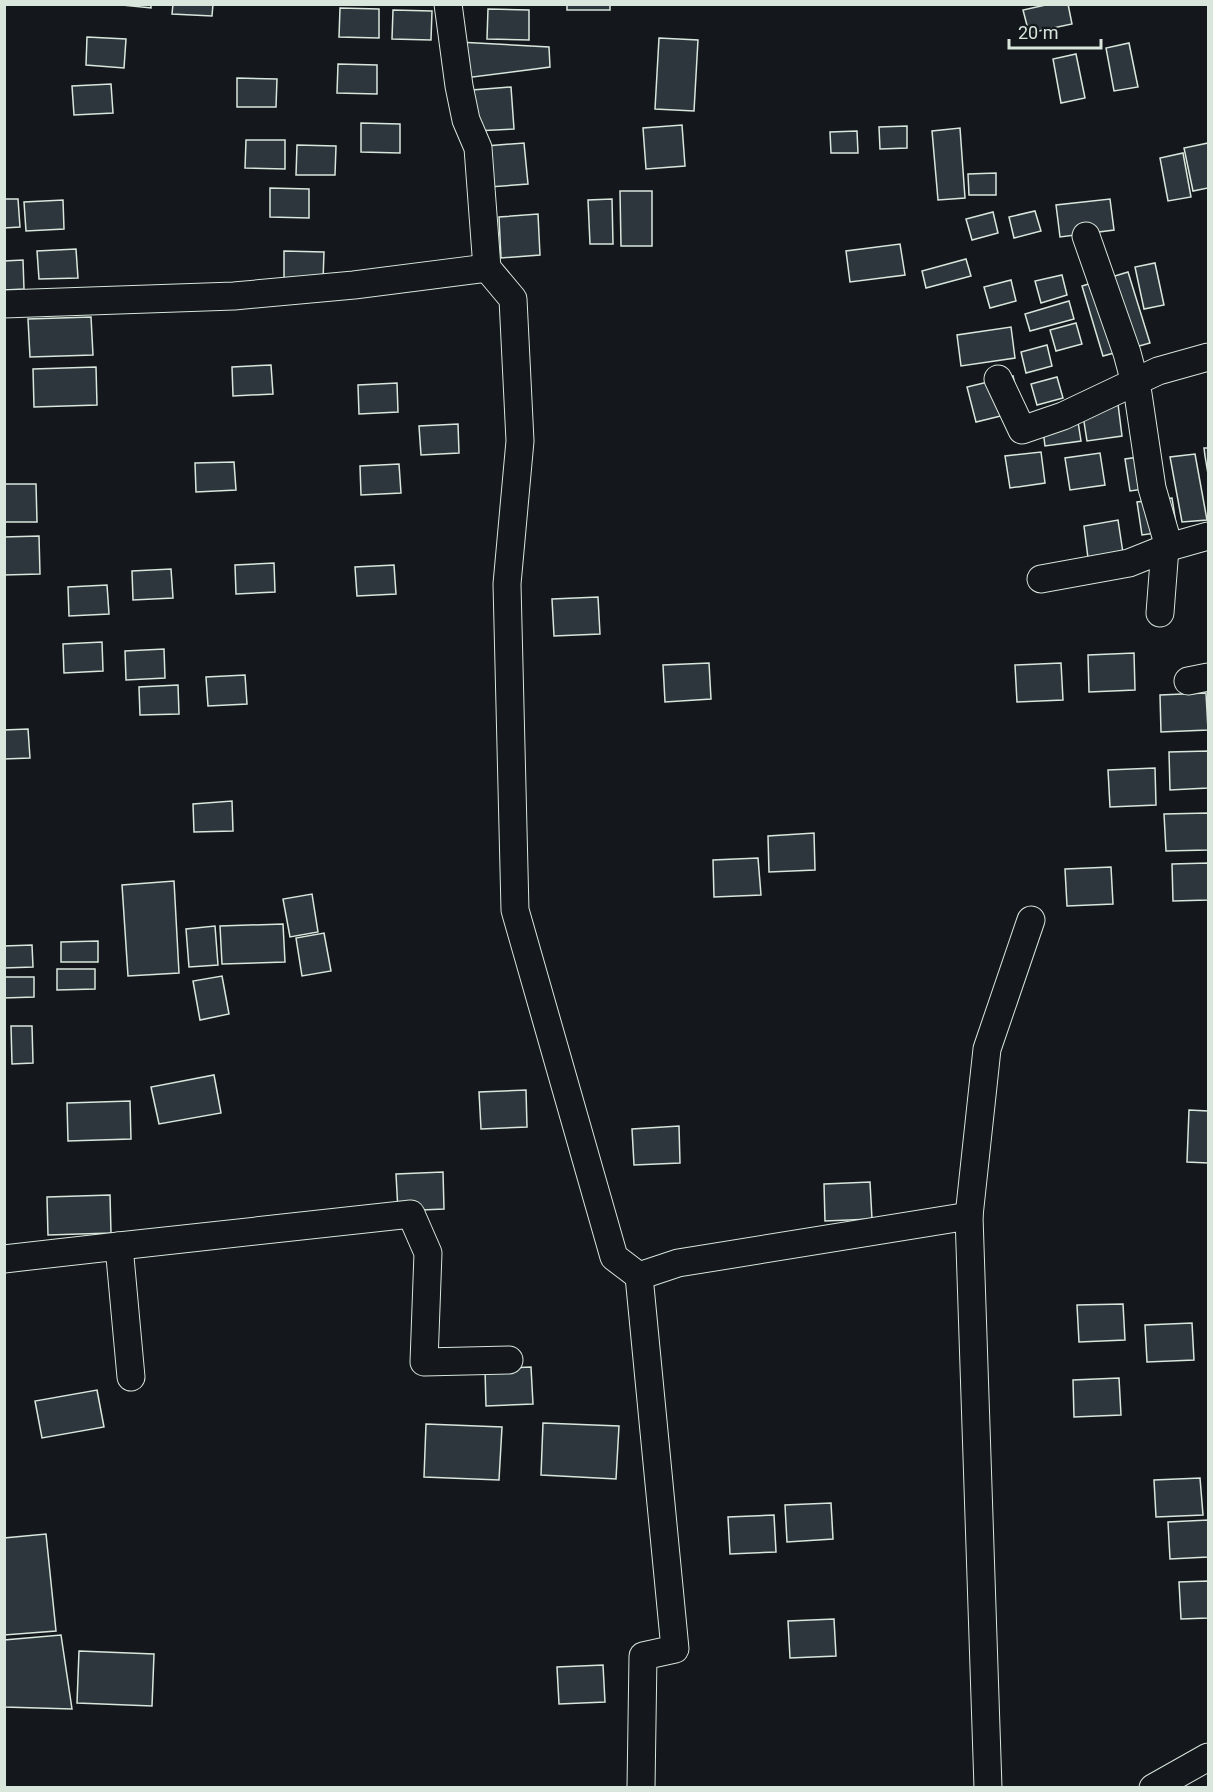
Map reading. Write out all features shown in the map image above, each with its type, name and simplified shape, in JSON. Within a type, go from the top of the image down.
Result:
[{"type":"street","points":[[448,4],[466,120],[478,148],[487,268],[513,299],[520,441],[507,584],[515,910],[614,1257],[639,1276],[675,1648],[643,1656],[641,1788]]},
{"type":"street","points":[[1086,236],[1136,384],[1144,419],[1152,488],[1169,547]]},
{"type":"street","points":[[4,304],[234,296],[354,285],[487,268]]},
{"type":"street","points":[[998,379],[1022,430],[1063,416],[1158,371],[1209,357]]},
{"type":"street","points":[[1041,579],[1129,563],[1169,547],[1209,536]]},
{"type":"street","points":[[1160,613],[1165,548],[1169,547]]},
{"type":"street","points":[[988,1788],[969,1216],[987,1049],[1031,920]]},
{"type":"street","points":[[4,1259],[411,1214],[428,1253],[424,1362],[509,1360]]},
{"type":"street","points":[[639,1276],[678,1263],[969,1216]]},
{"type":"street","points":[[119,1246],[131,1377]]},
{"type":"street","points":[[1153,1788],[1209,1757]]},
{"type":"building","points":[[112,4],[151,4],[151,8]]},
{"type":"building","points":[[173,4],[213,4],[212,16],[172,14]]},
{"type":"building","points":[[567,4],[610,4],[610,10],[567,10]]},
{"type":"building","points":[[1050,4],[1068,4],[1072,24],[1029,33],[1023,10]]},
{"type":"building","points":[[340,8],[379,9],[379,38],[339,37]]},
{"type":"building","points":[[488,9],[529,10],[529,40],[487,39]]},
{"type":"building","points":[[393,10],[432,11],[431,40],[392,39]]},
{"type":"building","points":[[87,37],[126,39],[124,68],[86,65]]},
{"type":"building","points":[[659,38],[698,40],[694,111],[655,109]]},
{"type":"building","points":[[458,42],[549,47],[550,67],[465,78]]},
{"type":"building","points":[[1129,43],[1138,87],[1114,91],[1106,48]]},
{"type":"building","points":[[1076,54],[1085,98],[1061,103],[1053,59]]},
{"type":"building","points":[[338,64],[377,65],[377,94],[337,93]]},
{"type":"building","points":[[237,78],[277,79],[276,107],[237,107]]},
{"type":"building","points":[[111,84],[113,113],[74,115],[72,86]]},
{"type":"building","points":[[511,87],[514,129],[475,131],[472,90]]},
{"type":"building","points":[[361,123],[400,124],[400,153],[361,152]]},
{"type":"building","points":[[682,125],[685,166],[646,169],[643,128]]},
{"type":"building","points":[[907,126],[907,148],[880,149],[879,127]]},
{"type":"building","points":[[960,128],[965,198],[938,200],[932,131]]},
{"type":"building","points":[[857,131],[858,153],[831,153],[830,132]]},
{"type":"building","points":[[246,140],[285,140],[285,169],[245,168]]},
{"type":"building","points":[[524,143],[528,184],[489,187],[486,146]]},
{"type":"building","points":[[1208,143],[1208,188],[1193,191],[1184,148]]},
{"type":"building","points":[[297,145],[336,146],[335,175],[296,175]]},
{"type":"building","points":[[1183,153],[1191,197],[1168,201],[1160,158]]},
{"type":"building","points":[[996,173],[996,195],[969,195],[968,174]]},
{"type":"building","points":[[270,188],[309,189],[309,218],[270,217]]},
{"type":"building","points":[[620,191],[652,191],[652,246],[621,246]]},
{"type":"building","points":[[4,199],[18,199],[20,227],[4,228]]},
{"type":"building","points":[[612,199],[613,244],[590,244],[588,200]]},
{"type":"building","points":[[1110,199],[1114,230],[1060,237],[1056,205]]},
{"type":"building","points":[[63,200],[64,229],[26,231],[24,202]]},
{"type":"building","points":[[1035,211],[1041,231],[1014,238],[1009,217]]},
{"type":"building","points":[[993,212],[998,233],[972,240],[966,219]]},
{"type":"building","points":[[538,214],[540,255],[501,258],[499,217]]},
{"type":"building","points":[[900,244],[905,275],[850,282],[846,251]]},
{"type":"building","points":[[76,249],[78,278],[39,279],[37,251]]},
{"type":"building","points":[[284,251],[324,252],[323,281],[284,280]]},
{"type":"building","points":[[966,259],[971,276],[926,288],[922,271]]},
{"type":"building","points":[[23,260],[24,289],[4,290],[4,261]]},
{"type":"building","points":[[1155,263],[1164,305],[1144,309],[1135,267]]},
{"type":"building","points":[[1128,272],[1150,343],[1103,356],[1082,286]]},
{"type":"building","points":[[1062,275],[1067,295],[1041,303],[1035,281]]},
{"type":"building","points":[[1011,280],[1016,301],[990,308],[984,287]]},
{"type":"building","points":[[1069,301],[1074,319],[1030,331],[1025,314]]},
{"type":"building","points":[[91,317],[93,355],[30,357],[28,319]]},
{"type":"building","points":[[1076,323],[1082,344],[1056,351],[1050,330]]},
{"type":"building","points":[[1011,327],[1015,358],[961,366],[957,335]]},
{"type":"building","points":[[1047,345],[1052,366],[1026,373],[1021,352]]},
{"type":"building","points":[[271,365],[273,394],[233,396],[232,367]]},
{"type":"building","points":[[96,367],[97,405],[34,407],[33,369]]},
{"type":"building","points":[[1013,376],[1021,411],[976,422],[967,387]]},
{"type":"building","points":[[1057,377],[1063,398],[1037,405],[1031,384]]},
{"type":"building","points":[[397,383],[398,412],[359,414],[358,385]]},
{"type":"building","points":[[1118,404],[1122,436],[1087,441],[1082,409]]},
{"type":"building","points":[[1076,409],[1081,441],[1045,446],[1041,414]]},
{"type":"building","points":[[458,424],[459,453],[421,455],[419,426]]},
{"type":"building","points":[[1204,448],[1208,448],[1208,474],[1205,456]]},
{"type":"building","points":[[1041,452],[1045,483],[1010,488],[1005,456]]},
{"type":"building","points":[[1100,453],[1105,485],[1070,490],[1065,458]]},
{"type":"building","points":[[1160,454],[1165,486],[1130,491],[1125,459]]},
{"type":"building","points":[[1195,454],[1207,520],[1182,522],[1170,457]]},
{"type":"building","points":[[234,462],[236,490],[196,492],[195,463]]},
{"type":"building","points":[[399,464],[401,493],[361,495],[360,466]]},
{"type":"building","points":[[4,484],[36,484],[37,522],[4,522]]},
{"type":"building","points":[[1172,498],[1177,530],[1142,535],[1137,502]]},
{"type":"building","points":[[1118,520],[1123,553],[1088,558],[1084,526]]},
{"type":"building","points":[[39,536],[40,574],[4,575],[4,537]]},
{"type":"building","points":[[274,563],[275,592],[236,594],[235,565]]},
{"type":"building","points":[[394,565],[396,594],[357,596],[355,567]]},
{"type":"building","points":[[171,569],[173,598],[133,600],[132,571]]},
{"type":"building","points":[[107,585],[109,614],[69,616],[68,587]]},
{"type":"building","points":[[598,597],[600,634],[554,636],[552,599]]},
{"type":"building","points":[[102,642],[103,671],[64,673],[63,644]]},
{"type":"building","points":[[164,649],[165,678],[126,680],[125,651]]},
{"type":"building","points":[[1134,653],[1135,690],[1089,692],[1088,655]]},
{"type":"building","points":[[709,663],[711,699],[665,702],[663,665]]},
{"type":"building","points":[[1061,663],[1063,700],[1017,702],[1015,665]]},
{"type":"building","points":[[245,675],[247,704],[208,706],[206,677]]},
{"type":"building","points":[[178,685],[179,714],[140,715],[139,687]]},
{"type":"building","points":[[1206,693],[1208,730],[1161,732],[1160,695]]},
{"type":"building","points":[[28,729],[30,758],[4,759],[4,730]]},
{"type":"building","points":[[1208,751],[1208,788],[1170,790],[1169,752]]},
{"type":"building","points":[[1155,768],[1156,805],[1110,807],[1108,770]]},
{"type":"building","points":[[232,801],[233,831],[194,832],[193,804]]},
{"type":"building","points":[[1208,813],[1208,850],[1166,851],[1164,814]]},
{"type":"building","points":[[814,833],[815,870],[769,872],[768,836]]},
{"type":"building","points":[[758,858],[761,895],[714,897],[713,860]]},
{"type":"building","points":[[1208,863],[1208,900],[1173,901],[1172,864]]},
{"type":"building","points":[[1111,867],[1113,904],[1067,906],[1065,869]]},
{"type":"building","points":[[174,881],[179,973],[128,976],[122,885]]},
{"type":"building","points":[[312,894],[318,932],[290,937],[283,899]]},
{"type":"building","points":[[283,924],[285,962],[222,964],[220,926]]},
{"type":"building","points":[[215,926],[218,965],[189,967],[186,929]]},
{"type":"building","points":[[324,933],[331,971],[302,976],[296,938]]},
{"type":"building","points":[[98,941],[98,962],[61,962],[61,942]]},
{"type":"building","points":[[32,945],[33,967],[4,968],[4,946]]},
{"type":"building","points":[[57,969],[95,969],[95,989],[57,990]]},
{"type":"building","points":[[222,976],[229,1014],[200,1020],[193,981]]},
{"type":"building","points":[[4,977],[34,977],[34,997],[4,998]]},
{"type":"building","points":[[11,1026],[32,1026],[33,1063],[12,1064]]},
{"type":"building","points":[[214,1075],[221,1113],[159,1124],[151,1087]]},
{"type":"building","points":[[526,1090],[527,1127],[481,1129],[479,1092]]},
{"type":"building","points":[[130,1101],[131,1139],[68,1141],[67,1103]]},
{"type":"building","points":[[1189,1110],[1208,1111],[1208,1163],[1187,1162]]},
{"type":"building","points":[[679,1126],[680,1163],[634,1165],[632,1129]]},
{"type":"building","points":[[443,1172],[444,1209],[398,1211],[396,1174]]},
{"type":"building","points":[[870,1182],[872,1219],[825,1221],[824,1184]]},
{"type":"building","points":[[110,1195],[111,1233],[48,1235],[47,1197]]},
{"type":"building","points":[[1123,1304],[1125,1340],[1079,1342],[1077,1305]]},
{"type":"building","points":[[1192,1323],[1194,1360],[1147,1362],[1145,1325]]},
{"type":"building","points":[[531,1367],[533,1404],[486,1406],[485,1369]]},
{"type":"building","points":[[1119,1378],[1121,1415],[1074,1417],[1073,1380]]},
{"type":"building","points":[[97,1390],[104,1427],[42,1438],[35,1401]]},
{"type":"building","points":[[543,1423],[619,1426],[616,1479],[541,1475]]},
{"type":"building","points":[[426,1424],[502,1427],[499,1480],[424,1477]]},
{"type":"building","points":[[1200,1478],[1203,1515],[1156,1517],[1154,1480]]},
{"type":"building","points":[[831,1503],[833,1539],[787,1542],[785,1505]]},
{"type":"building","points":[[774,1515],[776,1552],[730,1554],[728,1517]]},
{"type":"building","points":[[1208,1520],[1208,1557],[1170,1559],[1168,1522]]},
{"type":"building","points":[[46,1534],[56,1631],[4,1635],[4,1538]]},
{"type":"building","points":[[1208,1581],[1208,1618],[1181,1619],[1179,1582]]},
{"type":"building","points":[[834,1619],[836,1656],[790,1658],[788,1621]]},
{"type":"building","points":[[61,1635],[72,1709],[4,1707],[4,1640]]},
{"type":"building","points":[[79,1651],[154,1654],[152,1706],[77,1703]]},
{"type":"building","points":[[603,1665],[605,1702],[559,1704],[557,1667]]}]
